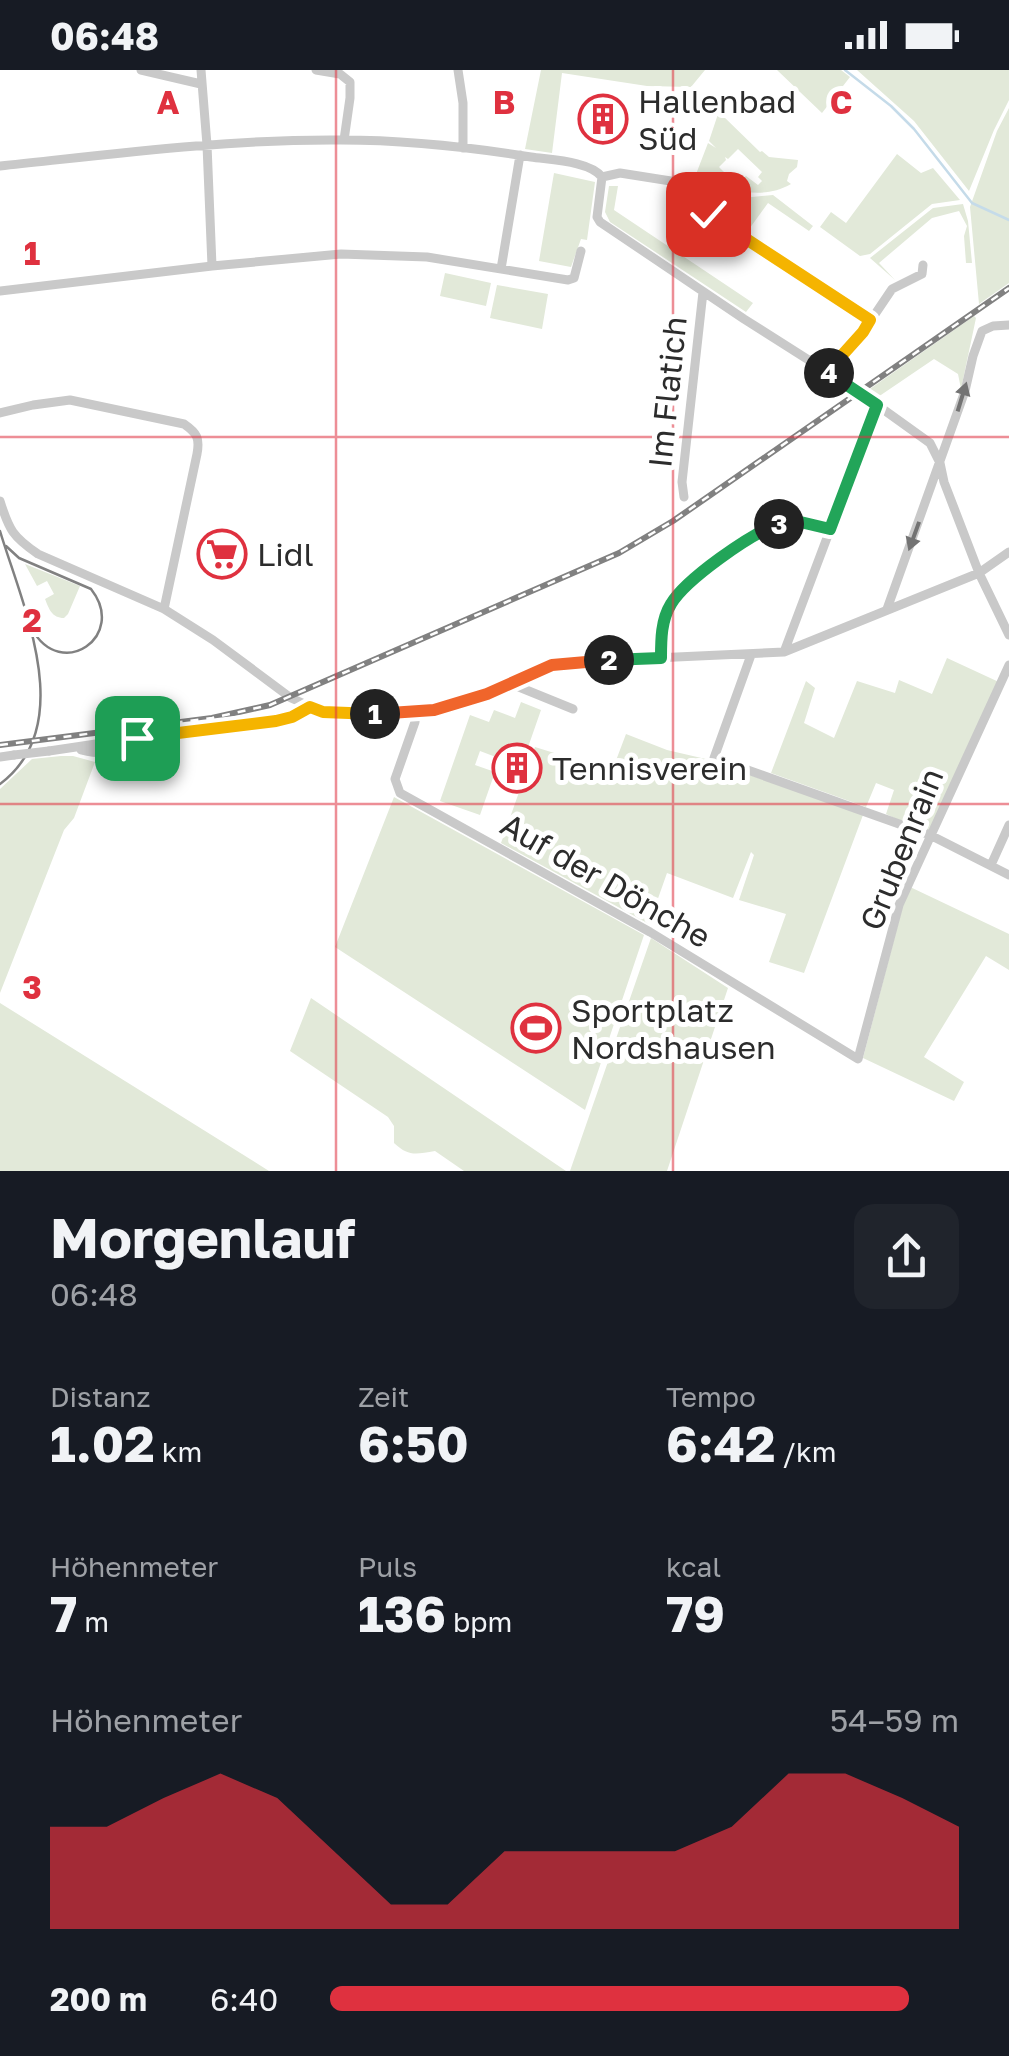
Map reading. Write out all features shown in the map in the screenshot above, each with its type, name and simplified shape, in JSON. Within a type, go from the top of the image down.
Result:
[{"type":"street","points":[[141,70],[201,84]]},
{"type":"street","points":[[201,70],[212,266]]},
{"type":"street","points":[[316,70],[343,75],[350,82],[344,140]]},
{"type":"street","points":[[458,70],[463,148]]},
{"type":"street","points":[[0,166],[207,145],[344,140],[520,155],[592,167],[602,177]]},
{"type":"street","points":[[500,269],[520,155]]},
{"type":"street","points":[[602,177],[620,173],[676,182],[708,214],[870,320]]},
{"type":"street","points":[[602,177],[597,218],[600,222],[930,442],[979,573],[1009,634]]},
{"type":"street","points":[[0,291],[341,254],[427,257],[568,280],[574,278],[582,251]]},
{"type":"street","points":[[827,372],[863,332],[892,288],[922,274],[923,265]]},
{"type":"street","name":"Im Flatich","points":[[684,497],[682,482],[703,292]]},
{"type":"street","points":[[887,610],[966,390],[982,331],[1009,326]]},
{"type":"street","points":[[0,413],[70,400],[184,424],[195,431],[198,447],[164,610]]},
{"type":"street","points":[[784,652],[877,405]]},
{"type":"street","points":[[1,506],[10,531],[19,542],[164,610],[213,640],[280,690],[323,712],[415,712],[458,704],[567,662],[784,652],[979,573],[1009,552]]},
{"type":"street","points":[[661,658],[664,617],[672,601],[697,576],[769,528],[792,520],[830,529]]},
{"type":"street","points":[[751,654],[714,758],[930,835],[1009,875]]},
{"type":"street","name":"Grubenrain","points":[[858,1059],[899,905],[1009,665]]},
{"type":"street","points":[[509,683],[574,709]]},
{"type":"street","points":[[0,756],[72,748],[93,753],[126,752],[164,734],[276,721],[310,707]]},
{"type":"street","name":"Auf der Dönche","points":[[415,712],[395,779],[400,793],[650,932],[858,1059]]},
{"type":"street","points":[[991,866],[1009,825]]},
{"type":"green space","points":[[541,70],[705,70],[691,87],[647,86],[562,73],[552,153],[525,149]]},
{"type":"green space","points":[[777,70],[841,70],[850,77],[822,113]]},
{"type":"green space","points":[[857,70],[1009,70],[1009,100],[969,191],[914,121]]},
{"type":"green space","points":[[1009,108],[1009,283],[979,304],[970,207]]},
{"type":"green space","points":[[718,114],[760,152],[769,157],[798,160],[789,174],[787,181],[791,184],[762,193],[711,186],[729,177],[735,183],[746,176],[758,185],[762,181],[758,177],[762,172],[738,149],[728,159],[725,157],[719,167],[726,174],[707,185],[693,182],[708,143],[716,148],[709,141]]},
{"type":"green space","points":[[897,154],[921,173],[933,168],[960,200],[932,204],[870,254],[860,256],[820,227],[831,212],[846,223]]},
{"type":"green space","points":[[554,173],[595,182],[587,240],[581,239],[571,267],[539,261]]},
{"type":"green space","points":[[609,186],[618,186],[614,210],[753,303],[746,312],[610,222],[605,212]]},
{"type":"green space","points":[[694,188],[752,197],[773,195],[813,226],[809,231],[768,203],[747,232],[710,207]]},
{"type":"green space","points":[[963,204],[968,221],[972,263],[966,263],[967,226],[959,211],[932,218],[879,263],[895,280],[870,258],[933,208]]},
{"type":"green space","points":[[445,273],[491,283],[486,306],[440,296]]},
{"type":"green space","points":[[497,285],[548,294],[542,329],[490,318]]},
{"type":"green space","points":[[974,316],[961,389],[958,374],[934,359],[878,397],[867,391]]},
{"type":"green space","points":[[25,564],[80,586],[64,618],[54,615],[48,606],[45,599],[54,594],[47,581],[37,586]]},
{"type":"green space","points":[[947,658],[1001,683],[930,835],[886,814],[894,790],[876,783],[866,807],[771,773],[806,681],[815,688],[804,723],[834,738],[857,681],[895,693],[899,680],[932,694]]},
{"type":"green space","points":[[521,702],[541,710],[526,753],[506,746],[501,759],[480,751],[475,765],[495,772],[480,815],[440,801],[470,715],[489,722],[494,710],[515,718]]},
{"type":"green space","points":[[626,734],[667,750],[710,760],[705,773],[711,775],[716,763],[863,815],[804,973],[769,962],[786,914],[739,900],[754,855],[751,852],[733,898],[667,873],[649,924],[501,843],[535,747],[612,771]]},
{"type":"green space","points":[[61,756],[95,762],[0,993],[0,789],[32,759]]},
{"type":"green space","name":"Sportplatz Nordshausen","points":[[394,797],[644,935],[585,1110],[335,947]]},
{"type":"green space","points":[[908,886],[1009,934],[1009,970],[986,956],[924,1057],[964,1082],[954,1101],[863,1058]]},
{"type":"green space","points":[[651,938],[728,988],[667,1171],[570,1171]]},
{"type":"green space","points":[[311,998],[566,1171],[464,1171],[435,1151],[404,1151],[394,1143],[394,1126],[388,1117],[290,1051]]},
{"type":"green space","points":[[0,1003],[242,1154],[269,1171],[0,1171]]},
{"type":"waterway","points":[[845,70],[914,129],[972,203],[1009,220]]},
{"type":"tram line","points":[[0,531],[30,628],[41,698],[36,730],[24,759],[0,784]]},
{"type":"tram line","points":[[6,546],[19,558],[91,589],[100,606],[101,623],[96,636],[73,652],[59,652],[44,644],[32,629]]},
{"type":"railway","points":[[0,745],[212,718],[270,705],[619,553],[673,521],[1009,288]]},
{"type":"place","name":"Hallenbad Süd","points":[[603,119]]},
{"type":"place","name":"Lidl","points":[[222,554]]},
{"type":"place","name":"Tennisverein","points":[[517,768]]},
{"type":"place","name":"Sportplatz Nordshausen","points":[[536,1028]]},
{"type":"route","points":[[137,738],[276,721],[310,707],[323,712],[374,714],[434,710],[487,694],[552,665],[661,658],[664,617],[672,601],[697,576],[769,528],[792,520],[830,529],[877,405],[827,372],[870,320],[708,214]]}]
